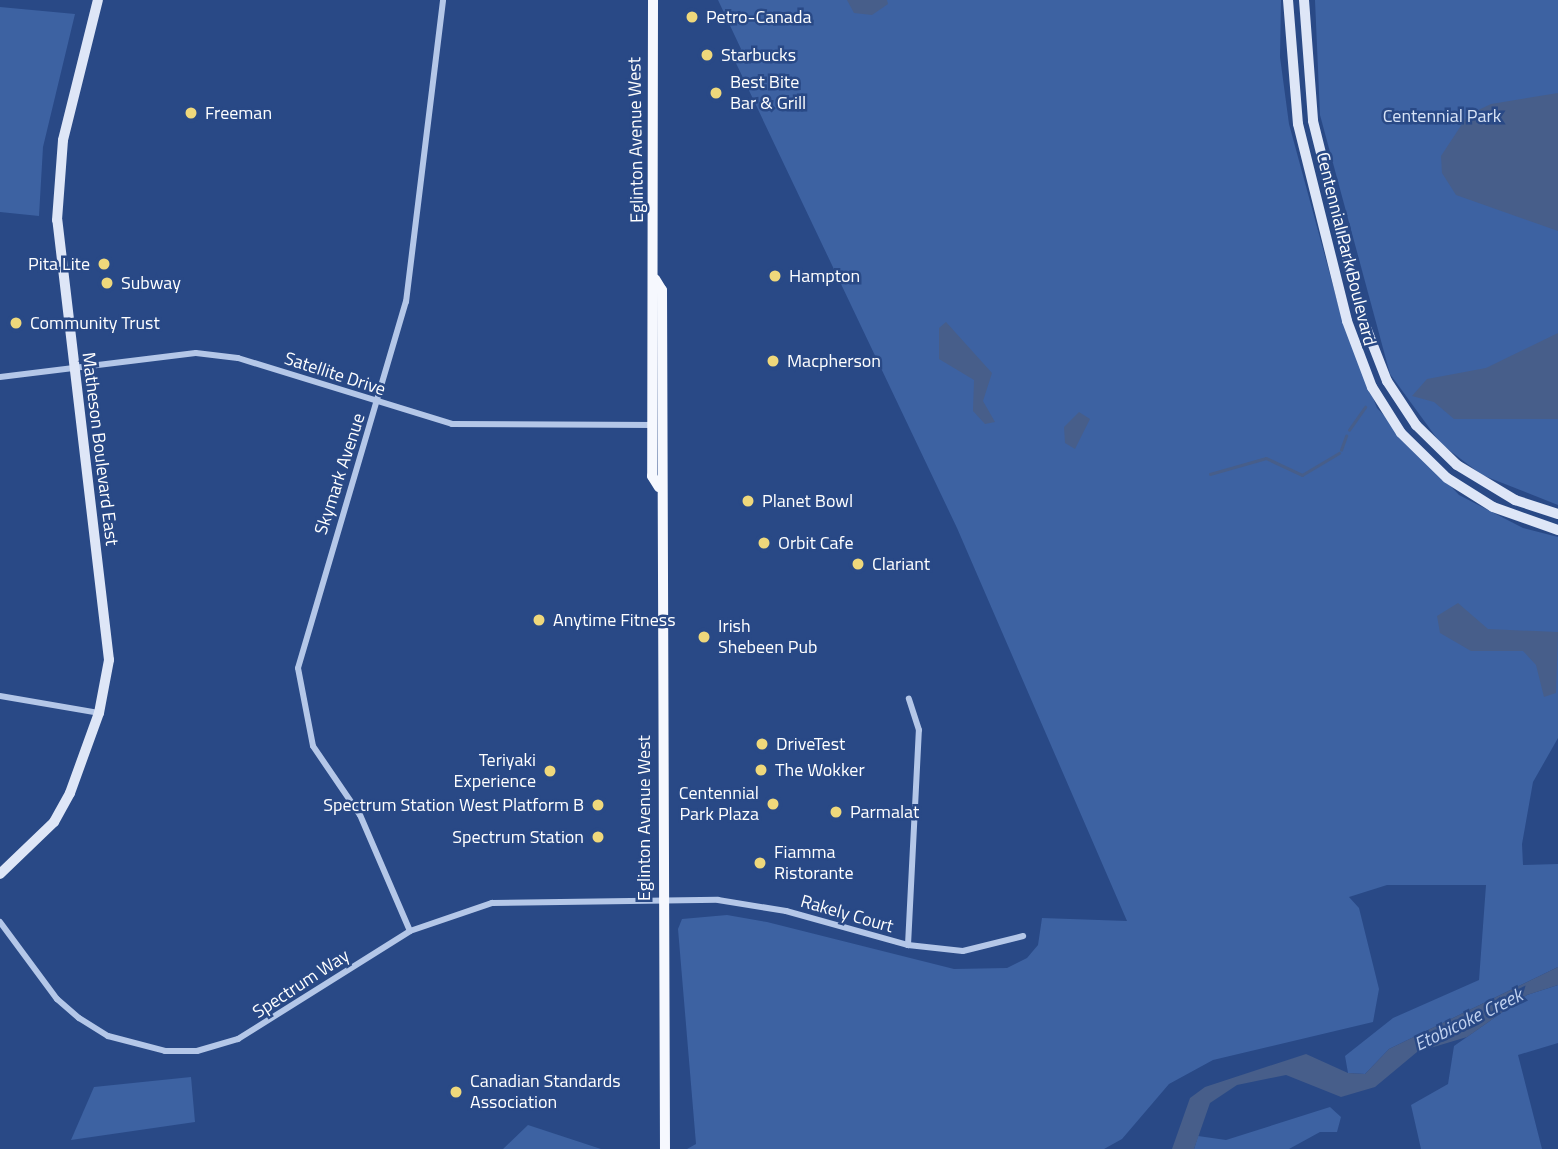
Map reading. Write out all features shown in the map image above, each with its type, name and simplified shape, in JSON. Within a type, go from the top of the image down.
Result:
[{"type":"main road","name":"Eglinton Avenue West","points":[[653,0],[665,1149]]},
{"type":"street","name":"Matheson Boulevard East","points":[[0,874],[55,819],[83,765],[99,713],[108,660],[59,262],[60,165],[98,0]]},
{"type":"street","name":"Skymark Avenue","points":[[410,931],[360,815],[313,746],[298,681],[308,621],[406,302],[443,0]]},
{"type":"street","name":"Centennial Park Boulevard","points":[[1288,0],[1298,124],[1347,321],[1372,387],[1401,433],[1447,478],[1493,507],[1558,530]]},
{"type":"street","name":"Centennial Park Boulevard","points":[[1304,0],[1313,121],[1362,317],[1387,382],[1416,425],[1457,465],[1515,500],[1558,514]]},
{"type":"street","name":"Satellite Drive","points":[[0,377],[177,352],[210,355],[452,424],[657,425]]},
{"type":"street","points":[[0,696],[99,713]]},
{"type":"street","points":[[908,945],[919,730],[909,699]]},
{"type":"street","name":"Spectrum Way","points":[[0,922],[57,999],[108,1037],[166,1051],[197,1051],[238,1039],[410,931],[492,903],[662,900]]},
{"type":"street","name":"Rakely Court","points":[[662,900],[752,903],[908,945],[987,950],[1023,936]]},
{"type":"green space","points":[[718,0],[1281,0],[1280,57],[1289,124],[1341,315],[1377,408],[1459,495],[1523,528],[1558,537],[1558,738],[1533,782],[1522,844],[1523,865],[1558,864],[1558,967],[1389,1049],[1365,1074],[1348,1073],[1345,1056],[1393,1018],[1479,980],[1486,885],[1387,885],[1349,897],[1359,908],[1379,989],[1373,1022],[1213,1060],[1169,1084],[1122,1139],[1104,1149],[687,1149],[696,1144],[678,929],[682,919],[727,915],[767,922],[954,969],[1007,968],[1027,958],[1038,945],[1042,918],[1127,921],[957,528],[734,59],[741,49]]},
{"type":"green space","name":"Centennial Park","points":[[1315,0],[1558,0],[1558,505],[1482,475],[1441,444],[1390,374],[1320,115]]},
{"type":"green space","points":[[0,7],[75,14],[43,147],[39,216],[0,212]]},
{"type":"green space","points":[[1558,985],[1558,1043],[1518,1055],[1542,1149],[1421,1149],[1411,1105],[1448,1084],[1454,1046],[1527,995]]},
{"type":"green space","points":[[191,1077],[195,1122],[71,1140],[94,1087]]},
{"type":"green space","points":[[1330,1107],[1341,1117],[1337,1132],[1320,1132],[1289,1149],[1194,1149],[1198,1136],[1226,1140]]},
{"type":"green space","points":[[528,1125],[601,1149],[503,1149]]},
{"type":"water","points":[[847,0],[887,0],[888,4],[872,15],[854,13]]},
{"type":"water","points":[[1558,93],[1558,231],[1456,195],[1442,173],[1441,156],[1468,115],[1491,104]]},
{"type":"water","points":[[946,322],[992,373],[983,401],[995,422],[985,424],[973,411],[974,380],[939,359],[939,328]]},
{"type":"water","points":[[1558,333],[1558,419],[1454,419],[1434,402],[1412,396],[1427,379],[1486,368]]},
{"type":"water","points":[[1079,412],[1090,419],[1075,449],[1065,443],[1064,427]]},
{"type":"water","points":[[1458,603],[1488,629],[1558,632],[1556,693],[1544,697],[1536,665],[1523,651],[1471,651],[1440,633],[1437,616]]},
{"type":"water","name":"Etobicoke Creek","points":[[1558,967],[1558,985],[1527,995],[1467,1037],[1417,1052],[1375,1087],[1341,1097],[1286,1075],[1237,1085],[1210,1103],[1194,1149],[1172,1149],[1190,1098],[1205,1087],[1306,1054],[1348,1073],[1365,1074],[1389,1049]]},
{"type":"waterway","points":[[1349,430],[1365,407]]},
{"type":"waterway","points":[[1341,450],[1346,436]]},
{"type":"waterway","points":[[1210,474],[1266,458],[1302,475],[1339,453]]},
{"type":"place","name":"Petro-Canada","points":[[692,17]]},
{"type":"place","name":"Starbucks","points":[[707,55]]},
{"type":"place","name":"Best Bite Bar & Grill","points":[[716,93]]},
{"type":"place","name":"Freeman","points":[[191,113]]},
{"type":"place","name":"Pita Lite","points":[[104,264]]},
{"type":"place","name":"Hampton","points":[[775,276]]},
{"type":"place","name":"Subway","points":[[107,283]]},
{"type":"place","name":"Community Trust","points":[[16,323]]},
{"type":"place","name":"Macpherson","points":[[773,361]]},
{"type":"place","name":"Planet Bowl","points":[[748,501]]},
{"type":"place","name":"Orbit Cafe","points":[[764,543]]},
{"type":"place","name":"Clariant","points":[[858,564]]},
{"type":"place","name":"Anytime Fitness","points":[[539,620]]},
{"type":"place","name":"Irish Shebeen Pub","points":[[704,637]]},
{"type":"place","name":"DriveTest","points":[[762,744]]},
{"type":"place","name":"The Wokker","points":[[761,770]]},
{"type":"place","name":"Teriyaki Experience","points":[[550,771]]},
{"type":"place","name":"Centennial Park Plaza","points":[[773,804]]},
{"type":"place","name":"Spectrum Station West Platform B","points":[[598,805]]},
{"type":"place","name":"Parmalat","points":[[836,812]]},
{"type":"place","name":"Spectrum Station","points":[[598,837]]},
{"type":"place","name":"Fiamma Ristorante","points":[[760,863]]},
{"type":"place","name":"Canadian Standards Association","points":[[456,1092]]}]
